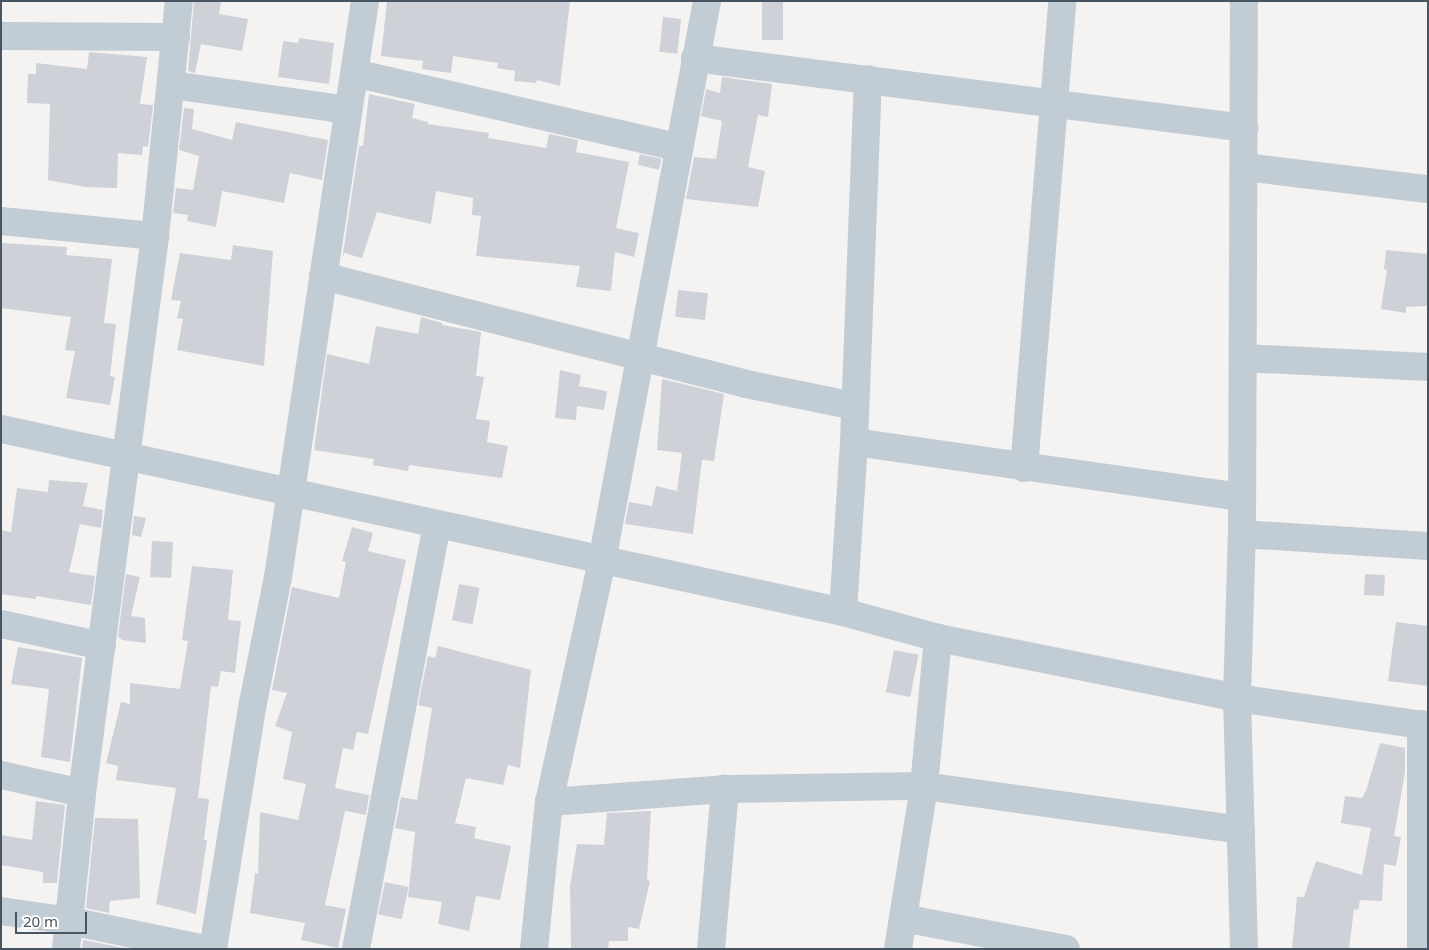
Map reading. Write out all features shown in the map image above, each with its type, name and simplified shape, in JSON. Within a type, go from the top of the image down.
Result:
[{"type":"street","points":[[66,949],[82,793],[155,236],[179,1]]},
{"type":"street","points":[[213,949],[290,490],[365,1]]},
{"type":"street","points":[[534,949],[549,802],[602,561],[678,147],[707,1]]},
{"type":"street","points":[[1024,468],[1062,1]]},
{"type":"street","points":[[1244,1],[1245,167],[1242,534],[1237,698],[1244,949]]},
{"type":"street","points":[[1,36],[176,37]]},
{"type":"street","points":[[695,58],[1245,128]]},
{"type":"street","points":[[354,73],[678,147]]},
{"type":"street","points":[[843,612],[854,442],[868,80]]},
{"type":"street","points":[[172,84],[347,110]]},
{"type":"street","points":[[1245,167],[1428,189]]},
{"type":"street","points":[[1,221],[155,236]]},
{"type":"street","points":[[324,276],[640,354],[746,384],[855,406]]},
{"type":"street","points":[[1243,358],[1428,367]]},
{"type":"street","points":[[1,429],[127,454],[602,561],[843,612],[938,638],[1237,698],[1424,725],[1421,949]]},
{"type":"street","points":[[854,442],[1242,498]]},
{"type":"street","points":[[356,949],[437,524]]},
{"type":"street","points":[[1242,534],[1428,546]]},
{"type":"street","points":[[1,624],[102,646]]},
{"type":"street","points":[[898,949],[924,786],[938,638]]},
{"type":"street","points":[[1,775],[82,793]]},
{"type":"street","points":[[549,802],[725,789],[924,786],[1241,830]]},
{"type":"street","points":[[712,949],[725,789]]},
{"type":"street","points":[[1,911],[70,921],[205,949]]},
{"type":"street","points":[[903,918],[1066,949]]},
{"type":"building","points":[[194,1],[221,1],[219,14],[248,19],[242,51],[201,44],[195,73],[188,71]]},
{"type":"building","points":[[387,1],[570,1],[560,86],[537,80],[536,83],[514,81],[515,71],[497,68],[498,63],[453,56],[451,73],[422,69],[423,61],[381,56]]},
{"type":"building","points":[[762,1],[783,1],[783,40],[762,40]]},
{"type":"building","points":[[663,17],[681,19],[677,54],[659,52]]},
{"type":"building","points":[[299,38],[334,43],[329,84],[278,77],[283,41],[298,43]]},
{"type":"building","points":[[89,52],[147,57],[140,104],[153,105],[148,147],[143,146],[142,155],[118,153],[117,188],[85,187],[48,180],[50,104],[27,103],[28,74],[36,74],[36,63],[87,69]]},
{"type":"building","points":[[722,77],[772,84],[768,117],[758,115],[748,167],[765,171],[758,207],[686,199],[694,157],[716,159],[722,121],[701,116],[706,89],[720,93]]},
{"type":"building","points":[[369,94],[415,104],[412,118],[428,122],[428,124],[489,133],[488,138],[546,148],[549,134],[578,140],[576,152],[629,162],[616,228],[639,233],[634,257],[615,252],[611,291],[576,287],[580,266],[476,256],[481,216],[472,215],[473,198],[436,191],[431,224],[377,212],[362,258],[344,253],[342,260],[359,146],[363,146]]},
{"type":"building","points":[[184,108],[194,109],[192,129],[232,140],[236,122],[328,140],[322,180],[290,173],[284,203],[222,191],[216,227],[187,221],[188,215],[173,213],[176,188],[193,190],[199,156],[179,150]]},
{"type":"building","points":[[640,154],[661,159],[659,170],[638,165]]},
{"type":"building","points":[[1,243],[67,247],[66,255],[112,259],[104,323],[116,324],[110,376],[115,377],[110,405],[66,398],[75,351],[65,350],[71,317],[1,308]]},
{"type":"building","points":[[233,245],[273,251],[264,366],[177,350],[183,319],[177,318],[181,301],[171,300],[180,253],[231,260]]},
{"type":"building","points":[[1386,250],[1428,254],[1428,306],[1406,307],[1406,313],[1381,309],[1387,270],[1384,269]]},
{"type":"building","points":[[678,290],[708,293],[705,320],[675,317]]},
{"type":"building","points":[[421,317],[442,323],[442,325],[481,332],[476,376],[484,377],[476,419],[490,421],[487,442],[508,446],[502,478],[409,465],[408,471],[373,465],[374,459],[314,450],[327,354],[369,364],[376,326],[418,334]]},
{"type":"building","points":[[560,370],[581,375],[579,386],[607,391],[604,410],[577,406],[576,420],[555,418]]},
{"type":"building","points":[[662,379],[724,394],[714,461],[702,460],[693,534],[625,524],[629,502],[652,506],[656,486],[677,491],[682,453],[657,450]]},
{"type":"building","points":[[49,480],[88,483],[83,506],[103,510],[101,528],[80,524],[69,572],[95,576],[91,605],[36,596],[36,599],[1,594],[1,530],[11,532],[17,488],[48,492]]},
{"type":"building","points":[[134,516],[146,518],[141,537],[132,535]]},
{"type":"building","points":[[352,527],[373,533],[368,551],[406,560],[368,734],[357,732],[353,750],[343,748],[335,788],[369,795],[366,815],[345,811],[325,905],[346,909],[338,948],[301,940],[305,923],[250,913],[255,873],[258,874],[260,812],[298,820],[306,784],[283,779],[292,732],[275,726],[287,693],[272,690],[292,587],[339,598],[346,562],[342,561]]},
{"type":"building","points":[[152,541],[173,542],[171,578],[150,577]]},
{"type":"building","points":[[192,566],[233,570],[228,620],[241,621],[235,673],[221,671],[218,687],[211,686],[198,798],[209,799],[204,840],[207,840],[196,914],[156,904],[176,788],[116,780],[118,766],[106,763],[121,702],[130,704],[130,683],[180,689],[188,641],[182,640]]},
{"type":"building","points":[[126,574],[140,577],[131,616],[145,618],[146,643],[122,640],[118,636]]},
{"type":"building","points":[[1365,574],[1385,575],[1384,596],[1364,595]]},
{"type":"building","points":[[459,584],[480,588],[473,624],[452,620]]},
{"type":"building","points":[[1396,622],[1428,626],[1428,686],[1388,681]]},
{"type":"building","points":[[438,646],[531,670],[520,768],[508,765],[503,785],[466,778],[455,823],[476,827],[474,838],[511,846],[500,900],[476,896],[469,931],[438,924],[442,902],[408,897],[415,832],[395,828],[401,797],[417,800],[432,708],[418,705],[428,656],[435,658]]},
{"type":"building","points":[[18,647],[82,658],[70,762],[41,757],[49,689],[11,684]]},
{"type":"building","points":[[894,650],[919,655],[910,697],[886,692]]},
{"type":"building","points":[[1380,743],[1405,748],[1405,772],[1394,836],[1401,837],[1396,866],[1384,864],[1382,901],[1360,900],[1358,910],[1354,909],[1349,949],[1292,949],[1297,897],[1304,897],[1316,861],[1362,875],[1371,828],[1341,823],[1345,796],[1362,798],[1366,791]]},
{"type":"building","points":[[36,801],[65,805],[57,883],[43,883],[43,872],[1,865],[1,835],[32,840]]},
{"type":"building","points":[[651,811],[647,880],[650,881],[639,929],[628,927],[628,941],[609,941],[608,949],[571,949],[570,886],[577,844],[604,845],[607,813]]},
{"type":"building","points":[[95,818],[138,819],[140,898],[110,901],[109,913],[86,908]]},
{"type":"building","points":[[385,882],[408,887],[402,919],[378,914]]},
{"type":"building","points":[[83,940],[124,948],[124,949],[82,949]]}]
